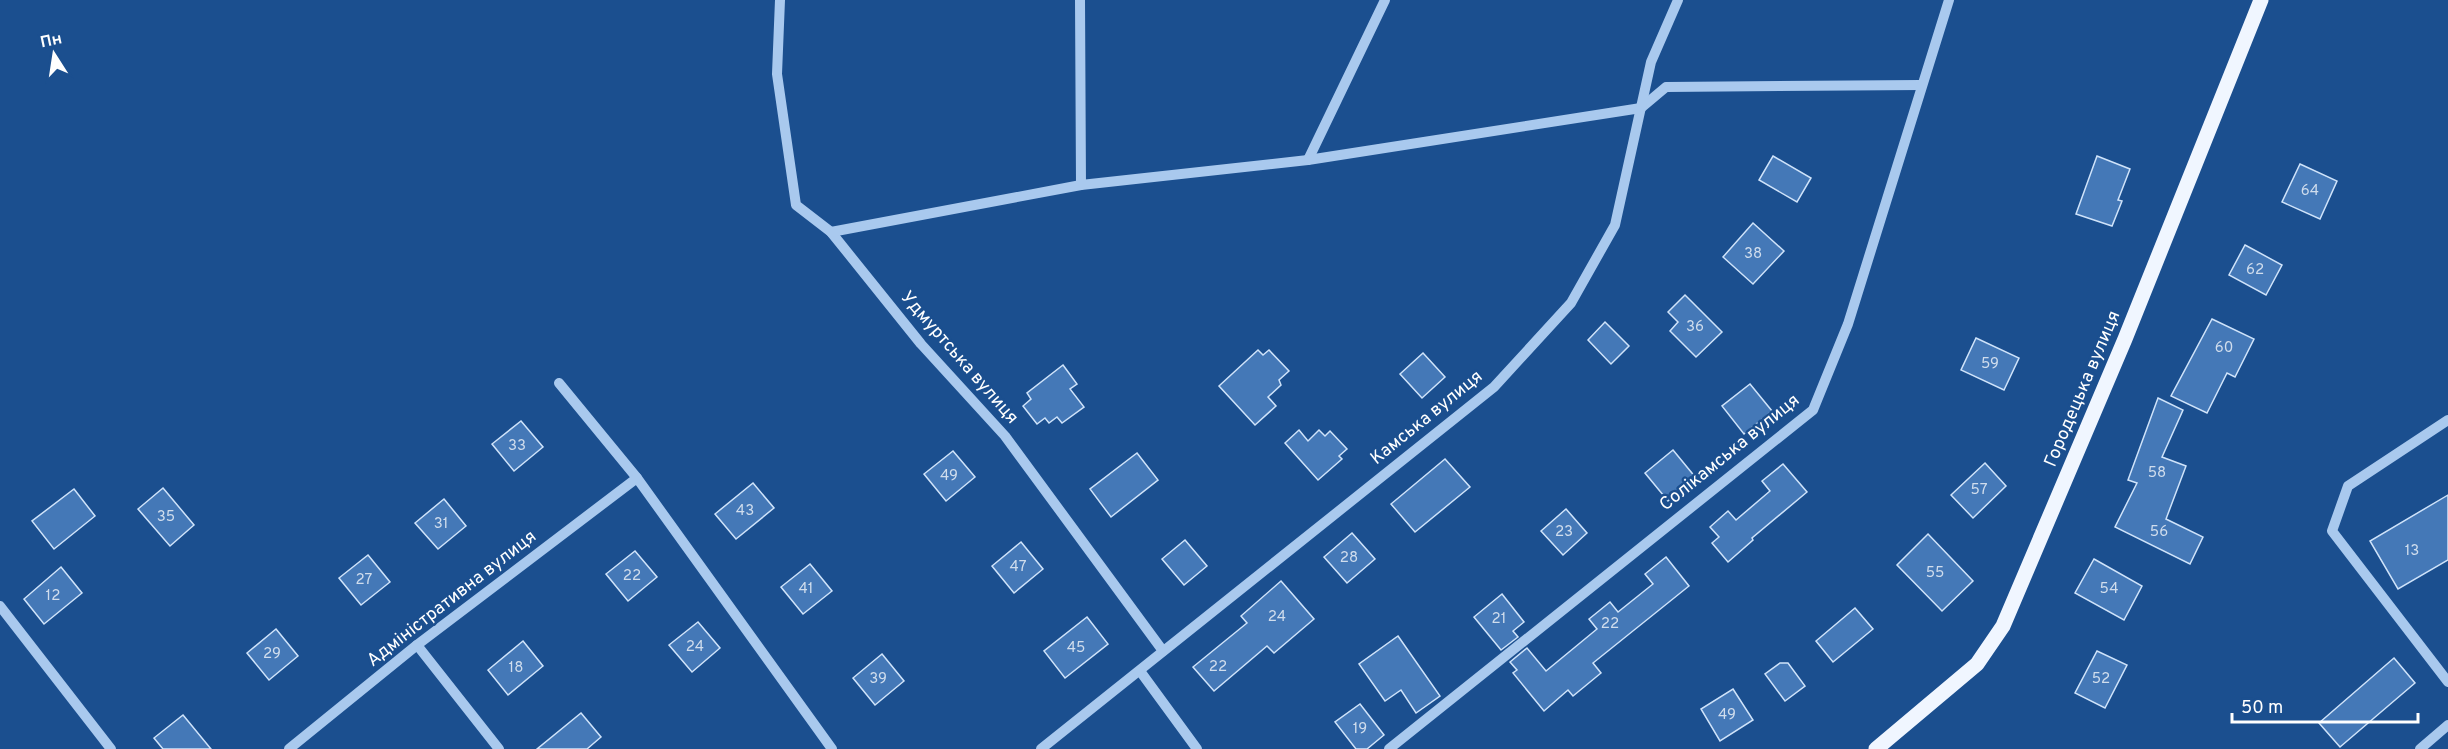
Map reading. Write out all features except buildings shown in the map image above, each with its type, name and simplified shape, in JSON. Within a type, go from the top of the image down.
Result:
[{"type":"main road","name":"Городецька вулиця","points":[[1876,749],[1977,664],[2003,626],[2130,328],[2261,0]]},
{"type":"street","name":"Удмуртська вулиця","points":[[780,0],[777,74],[796,205],[831,232],[921,344],[1005,436],[1163,651]]},
{"type":"street","points":[[1080,0],[1081,185]]},
{"type":"street","points":[[1308,160],[1385,0]]},
{"type":"street","name":"Камська вулиця","points":[[1041,749],[1494,387],[1571,303],[1614,225],[1651,63],[1678,0]]},
{"type":"street","name":"Солікамська вулиця","points":[[1389,749],[1813,410],[1848,324],[1949,0]]},
{"type":"street","points":[[831,232],[1081,185],[1308,160],[1641,108],[1666,87],[1921,85]]},
{"type":"street","points":[[559,383],[637,478],[832,749]]},
{"type":"street","points":[[2448,420],[2348,486],[2332,531],[2448,682]]},
{"type":"street","name":"Адміністративна вулиця","points":[[289,749],[417,645],[637,478]]},
{"type":"street","points":[[0,606],[111,749]]},
{"type":"street","points":[[417,645],[499,749]]},
{"type":"street","points":[[1140,671],[1197,749]]},
{"type":"street","points":[[2420,749],[2448,725]]}]
